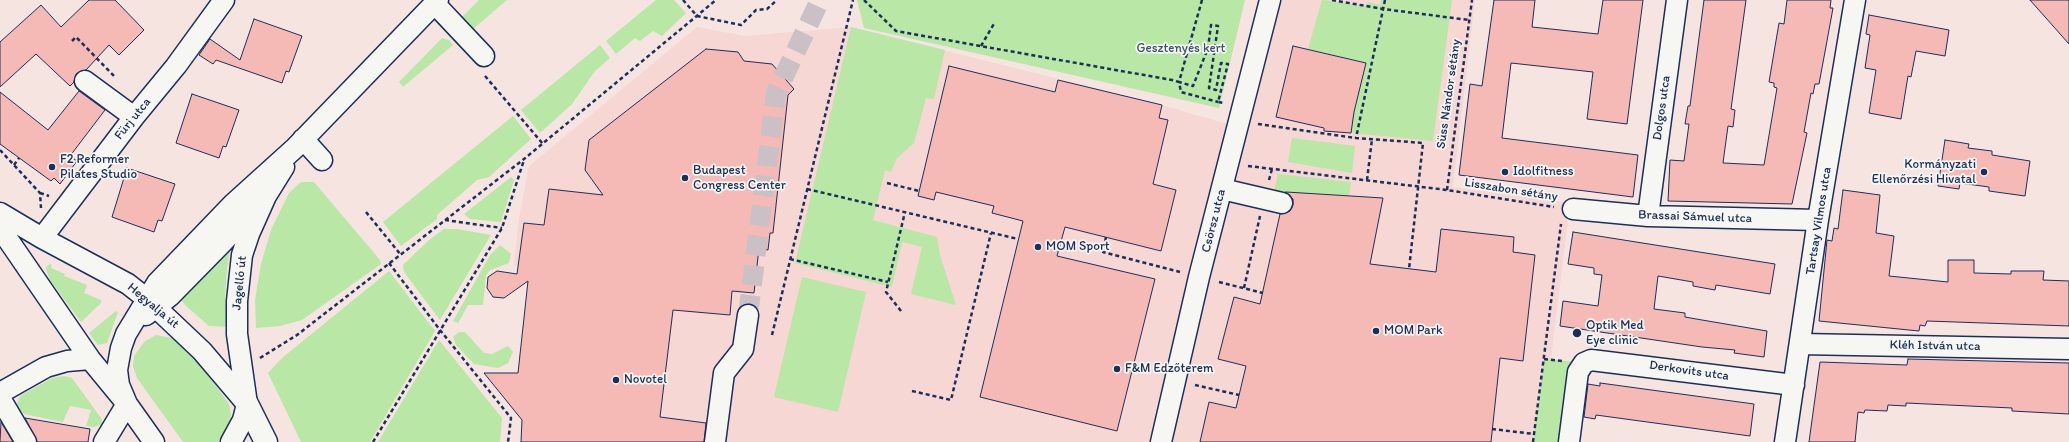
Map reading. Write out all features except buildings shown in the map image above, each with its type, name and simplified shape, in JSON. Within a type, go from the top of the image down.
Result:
[{"type":"main road","name":"Hegyalja út","points":[[247,404],[266,442]]},
{"type":"street","name":"Fürj utca","points":[[42,238],[134,117],[176,66],[224,0]]},
{"type":"street","name":"Csörsz utca","points":[[1161,442],[1222,189],[1270,0]]},
{"type":"street","name":"Dolgos utca","points":[[1648,216],[1677,0]]},
{"type":"street","name":"Tartsay Vilmos utca","points":[[1786,442],[1818,220],[1854,0]]},
{"type":"street","points":[[436,2],[484,56]]},
{"type":"street","name":"Jagelló út","points":[[127,404],[119,385],[117,370],[121,348],[126,334],[140,320],[152,303],[157,283],[233,204],[299,144],[436,2]]},
{"type":"street","points":[[85,81],[134,117]]},
{"type":"street","points":[[299,144],[322,160]]},
{"type":"street","name":"Jagelló út","points":[[247,404],[237,334],[237,300],[242,255],[249,234],[266,196],[299,144]]},
{"type":"street","points":[[1222,189],[1273,201]]},
{"type":"street","name":"Brassai Sámuel utca","points":[[1563,211],[1648,216],[1818,220]]},
{"type":"street","name":"Hegyalja út","points":[[0,213],[42,238],[128,284],[152,303],[202,351],[247,404]]},
{"type":"street","name":"Hegyalja út","points":[[0,218],[27,245],[46,256],[123,292],[130,298],[131,313],[126,334]]},
{"type":"street","points":[[0,228],[90,359],[127,404],[154,442]]},
{"type":"street","points":[[715,442],[724,373],[742,349],[748,315]]},
{"type":"street","name":"Kléh István utca","points":[[1800,344],[2069,348]]},
{"type":"street","points":[[0,393],[46,367],[67,361],[90,359]]},
{"type":"street","name":"Derkovits utca","points":[[1569,442],[1578,372],[1584,363],[1590,360],[1606,360],[1794,385]]},
{"type":"street","points":[[0,398],[26,442]]},
{"type":"street","points":[[104,442],[127,404]]},
{"type":"street","points":[[231,442],[243,420],[247,404]]},
{"type":"path","points":[[683,0],[697,16],[741,25],[756,10],[768,9],[777,0]]},
{"type":"path","points":[[256,360],[297,335],[524,159],[716,0]]},
{"type":"path","points":[[772,335],[853,0]]},
{"type":"path","points":[[864,0],[896,31],[1179,82],[1193,86],[1208,48],[1211,25],[1218,26],[1209,88],[1216,90],[1222,63],[1228,64],[1218,102]]},
{"type":"path","points":[[1202,0],[1179,82],[1181,92],[1225,104]]},
{"type":"path","points":[[1332,0],[1383,9],[1469,20]]},
{"type":"path","points":[[1356,138],[1385,0]]},
{"type":"path","name":"Süss Nándor sétány","points":[[1447,190],[1472,0]]},
{"type":"path","points":[[982,46],[995,22]]},
{"type":"path","points":[[72,41],[76,38],[120,82]]},
{"type":"path","points":[[484,75],[543,144]]},
{"type":"path","points":[[1256,123],[1356,138],[1423,144],[1409,269]]},
{"type":"path","points":[[1367,180],[1372,139]]},
{"type":"path","points":[[0,150],[40,193],[41,212]]},
{"type":"path","points":[[14,165],[19,158]]},
{"type":"path","points":[[373,442],[502,228],[524,159]]},
{"type":"path","name":"Lisszabon sétány","points":[[1245,166],[1447,190],[1563,211],[1533,442]]},
{"type":"path","points":[[1244,288],[1273,201],[1272,169]]},
{"type":"path","points":[[887,183],[919,191]]},
{"type":"path","points":[[807,189],[1018,239]]},
{"type":"path","points":[[366,212],[401,255]]},
{"type":"path","points":[[901,311],[886,292],[905,212]]},
{"type":"path","points":[[445,220],[502,228]]},
{"type":"path","points":[[912,391],[951,400],[991,233]]},
{"type":"path","points":[[1106,237],[1103,252],[1182,272]]},
{"type":"path","points":[[790,259],[888,282]]},
{"type":"path","points":[[389,263],[440,330],[511,418],[508,442]]},
{"type":"path","points":[[1219,282],[1262,293]]},
{"type":"path","points":[[1195,385],[1239,395]]},
{"type":"path","points":[[1492,429],[1534,434]]},
{"type":"shaded area","points":[[1279,0],[1475,0],[1453,187],[1570,203],[1541,442],[521,442],[522,419],[484,373],[518,373],[529,269],[514,265],[519,218],[529,166],[697,27],[745,36],[851,27],[1162,105],[1247,130]]},
{"type":"green space","points":[[479,0],[507,0],[473,29],[462,17]]},
{"type":"green space","points":[[656,0],[674,0],[686,13],[662,36],[653,31],[640,41],[635,38],[616,54],[606,41]]},
{"type":"green space","name":"Gesztenyés kert","points":[[857,0],[1245,0],[1219,108],[864,28]]},
{"type":"green space","points":[[1322,0],[1366,6],[1368,2],[1380,5],[1381,0],[1452,0],[1433,141],[1351,133],[1354,112],[1366,63],[1308,49]]},
{"type":"green space","points":[[851,27],[945,50],[934,99],[926,98],[914,143],[897,158],[891,172],[885,170],[873,220],[937,237],[940,255],[956,305],[911,294],[922,247],[902,242],[892,287],[795,263]]},
{"type":"green space","points":[[442,38],[449,40],[453,45],[403,87],[399,82]]},
{"type":"green space","points":[[600,45],[610,58],[595,71],[572,104],[540,133],[521,110]]},
{"type":"green space","points":[[513,116],[531,139],[489,177],[477,180],[437,215],[437,219],[401,246],[383,222]]},
{"type":"green space","points":[[1292,138],[1355,146],[1352,173],[1288,162]]},
{"type":"green space","points":[[1278,174],[1351,182],[1349,196],[1274,192]]},
{"type":"green space","points":[[511,177],[514,180],[501,222],[470,219],[464,214]]},
{"type":"green space","points":[[301,182],[314,182],[380,260],[381,264],[302,320],[280,326],[256,328],[255,300],[261,264],[271,230],[289,193]]},
{"type":"green space","points":[[444,229],[457,229],[491,235],[440,320],[404,272],[403,265],[429,240]]},
{"type":"green space","points":[[500,245],[511,254],[509,263],[490,270],[486,275],[483,305],[468,305],[458,323],[453,321],[490,255]]},
{"type":"green space","points":[[229,247],[230,250],[225,298],[230,327],[209,326],[186,306],[178,296]]},
{"type":"green space","points":[[50,264],[52,265],[51,268],[65,274],[64,276],[87,285],[84,293],[101,300],[101,303],[81,322],[50,280],[46,269]]},
{"type":"green space","points":[[389,271],[435,331],[370,442],[301,442],[268,373],[282,358]]},
{"type":"green space","points":[[802,277],[866,292],[838,412],[774,397]]},
{"type":"green space","points":[[116,311],[118,312],[107,343],[98,345],[89,333]]},
{"type":"green space","points":[[459,332],[465,332],[484,353],[492,354],[508,346],[513,352],[508,363],[498,368],[474,364],[456,345],[453,337]]},
{"type":"green space","points":[[156,335],[172,338],[181,345],[202,367],[229,404],[231,414],[230,425],[225,435],[218,442],[183,442],[137,378],[133,366],[134,356],[144,342]]},
{"type":"green space","points":[[439,340],[502,418],[500,442],[378,442]]},
{"type":"green space","points":[[1544,359],[1577,362],[1567,442],[1533,442]]},
{"type":"green space","points":[[64,376],[72,378],[101,418],[103,424],[94,427],[86,426],[91,410],[70,406],[63,422],[24,414],[19,411],[17,404],[20,396],[52,378]]},
{"type":"tunnel","points":[[748,315],[776,93],[820,0]]},
{"type":"place","name":"F2 Reformer Pilates Studio","points":[[52,167]]},
{"type":"place","name":"Idolfitness","points":[[1505,172]]},
{"type":"place","name":"Kormányzati Ellenőrzési Hivatal","points":[[1984,172]]},
{"type":"place","name":"Budapest Congress Center","points":[[685,178]]},
{"type":"place","name":"MOM Sport","points":[[1038,247]]},
{"type":"place","name":"MOM Park","points":[[1376,331]]},
{"type":"place","name":"Optik Med Eye clinic","points":[[1577,333]]},
{"type":"place","name":"F&M Edzőterem","points":[[1117,369]]},
{"type":"place","name":"Novotel","points":[[616,380]]}]
